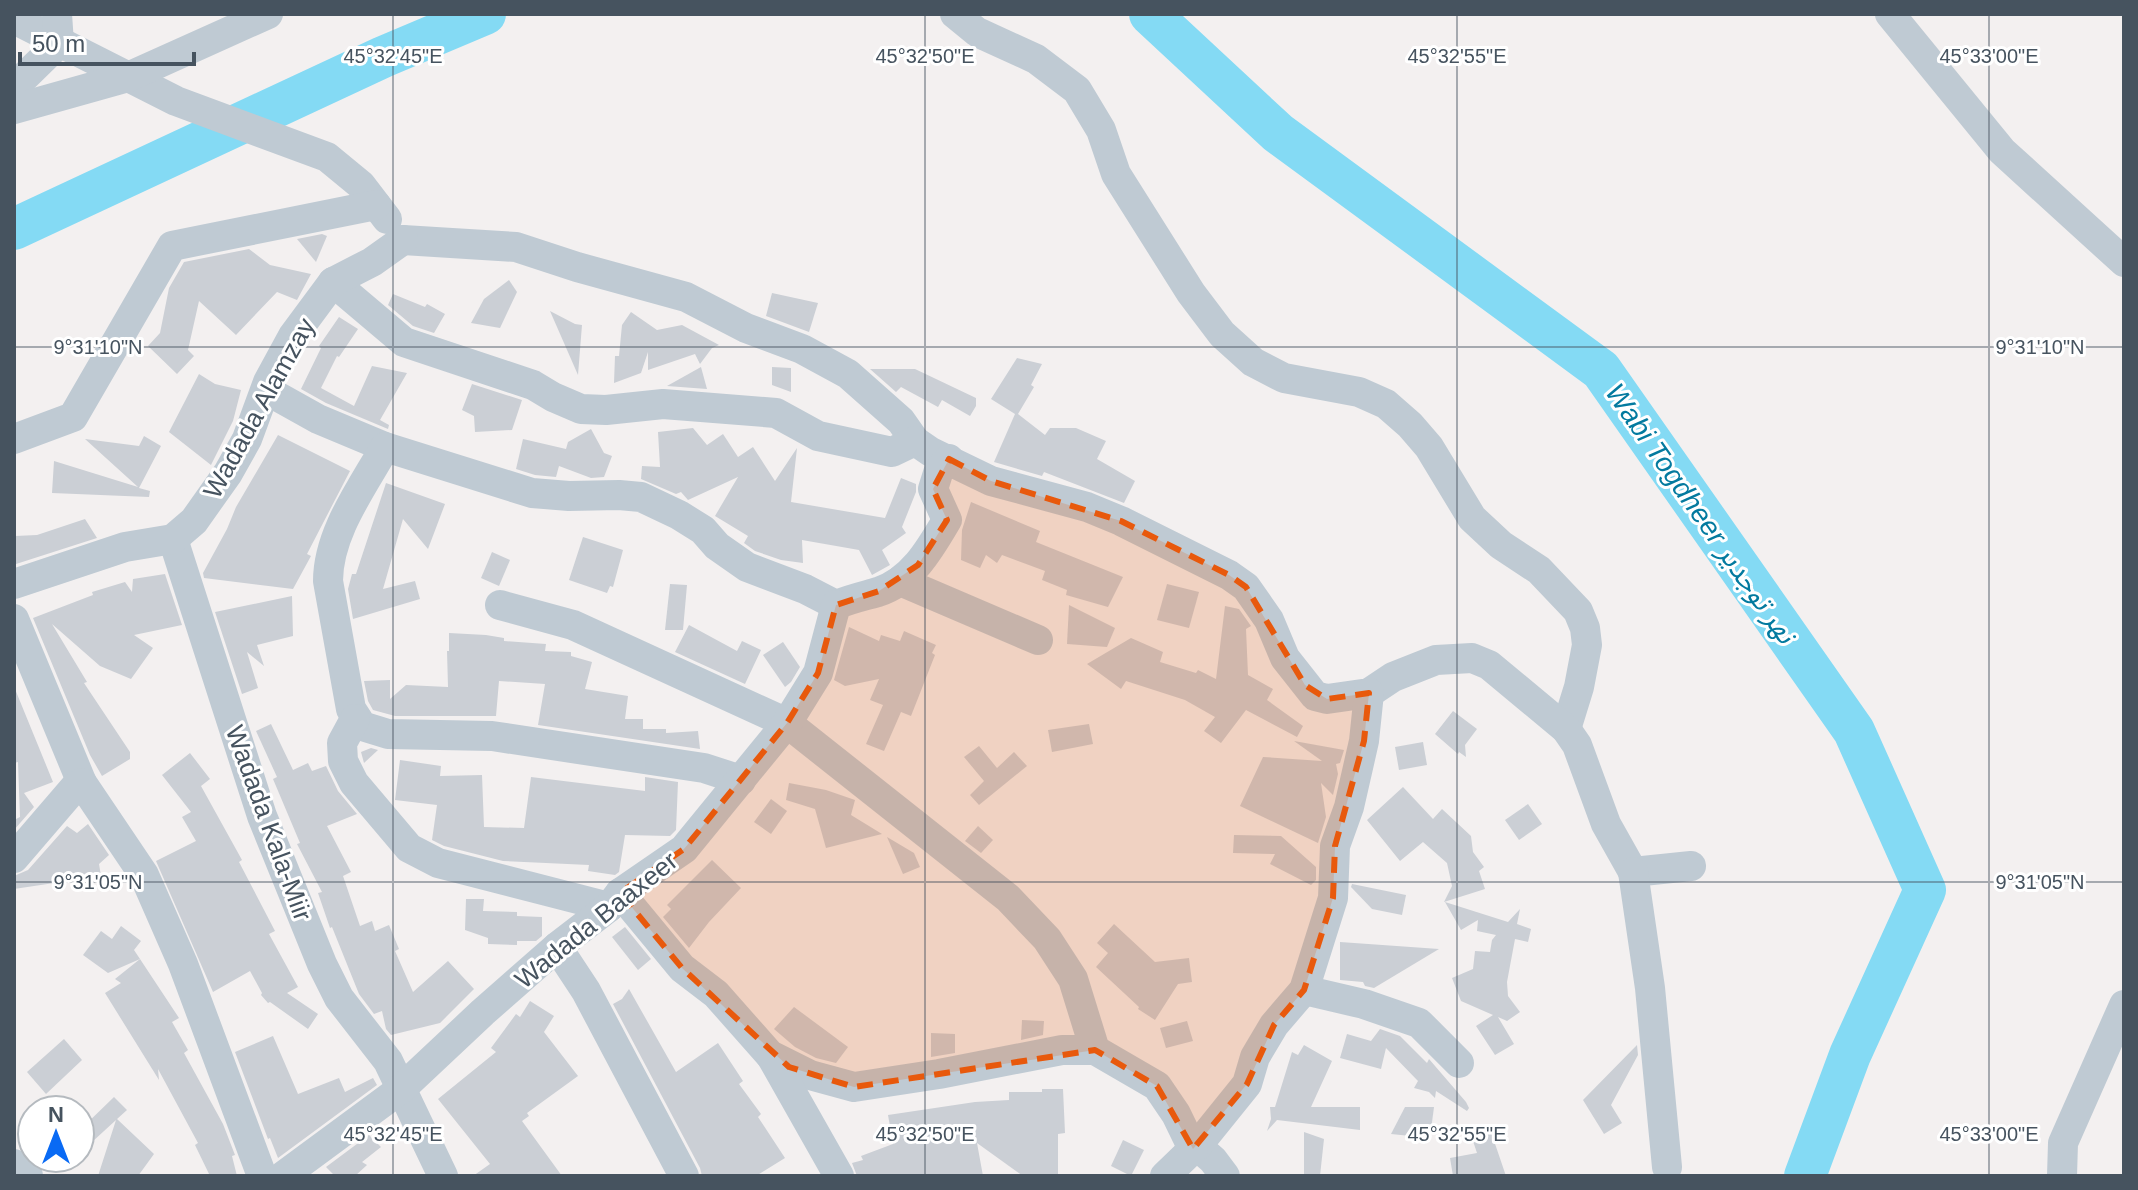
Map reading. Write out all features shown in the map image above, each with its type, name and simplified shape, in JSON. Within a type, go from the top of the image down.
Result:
[{"type":"street","points":[[14,109],[128,77],[228,22],[268,14]]},
{"type":"street","points":[[955,14],[977,32],[1036,59],[1077,90],[1101,130],[1116,174],[1191,293],[1222,334],[1253,362],[1284,378],[1359,392],[1386,404],[1429,447],[1472,518],[1501,545],[1539,570],[1578,611],[1587,645],[1579,687],[1566,729]]},
{"type":"street","points":[[1890,14],[2002,151],[2124,262]]},
{"type":"street","points":[[14,19],[53,31],[128,77],[176,101],[327,157],[361,185],[403,240],[516,247],[686,297],[746,328],[802,349],[848,374],[901,421],[915,441],[931,452],[991,481],[1087,507],[1121,521],[1229,575],[1246,587],[1269,620],[1285,658],[1315,696],[1327,699],[1369,693],[1393,677],[1436,660],[1472,658],[1489,665],[1566,729],[1587,767],[1606,824],[1633,872],[1650,988],[1667,1167]]},
{"type":"street","points":[[14,87],[53,31]]},
{"type":"street","points":[[14,439],[73,417],[172,246],[376,205]]},
{"type":"street","name":"Wadada Alamzay","points":[[173,539],[194,521],[228,473],[247,439],[266,390],[293,336],[333,282],[372,262],[403,240]]},
{"type":"street","points":[[333,282],[404,342],[533,385],[581,409],[606,410],[663,404],[776,413],[818,436],[892,452],[915,441]]},
{"type":"street","points":[[266,390],[318,419],[385,447],[532,493],[641,497],[703,530],[717,546],[747,567],[805,589],[836,605],[900,581],[918,565],[947,520],[933,489],[939,470],[949,459]]},
{"type":"street","points":[[385,447],[340,528],[328,564],[328,581],[351,709],[362,726],[388,734],[492,736],[704,768],[741,780]]},
{"type":"street","points":[[14,584],[125,547],[173,539]]},
{"type":"street","name":"Wadada Kala-Miir","points":[[173,539],[262,816],[322,964],[339,998],[388,1061],[443,1176]]},
{"type":"street","points":[[900,581],[1038,640]]},
{"type":"street","points":[[500,605],[573,625],[787,723],[1008,898],[1047,939],[1073,979],[1095,1050]]},
{"type":"street","name":"Wadada Baaxeer","points":[[283,1176],[401,1089],[557,947],[684,849],[787,723],[818,673],[836,605]]},
{"type":"street","points":[[14,619],[82,783],[144,875],[183,964],[262,1176]]},
{"type":"street","points":[[1186,1161],[1247,1084],[1255,1057],[1267,1036],[1288,1006],[1304,990],[1333,898],[1335,846],[1349,807],[1364,741],[1369,693]]},
{"type":"street","points":[[355,719],[342,743],[343,761],[354,783],[409,848],[438,863],[614,900],[682,968],[716,994],[770,1055],[839,1176]]},
{"type":"street","points":[[14,858],[75,787],[82,783]]},
{"type":"street","points":[[1633,872],[1691,866]]},
{"type":"street","points":[[557,947],[586,991],[684,1176]]},
{"type":"street","points":[[1304,990],[1364,1004],[1419,1023],[1459,1063]]},
{"type":"street","points":[[2062,1176],[2063,1143],[2124,1005]]},
{"type":"street","points":[[770,1055],[810,1075],[854,1087],[1062,1050],[1095,1050],[1157,1086],[1176,1114],[1186,1161]]},
{"type":"street","points":[[1186,1161],[1213,1160],[1225,1176]]},
{"type":"street","points":[[14,1164],[28,1176]]},
{"type":"highlighted area","points":[[949,459],[991,481],[1121,521],[1229,575],[1246,587],[1305,685],[1327,699],[1369,693],[1364,741],[1335,846],[1333,898],[1304,990],[1274,1025],[1247,1084],[1193,1149],[1157,1086],[1095,1050],[854,1087],[789,1067],[682,968],[620,893],[684,849],[787,723],[818,673],[836,605],[879,591],[918,565],[947,520],[933,489]]},
{"type":"building","points":[[322,234],[327,236],[316,262],[297,239]]},
{"type":"building","points":[[249,249],[270,265],[311,274],[297,300],[277,292],[236,335],[199,301],[188,350],[194,356],[177,374],[148,346],[160,333],[169,288],[184,262]]},
{"type":"building","points":[[509,280],[517,292],[500,328],[471,323],[484,299]]},
{"type":"building","points":[[772,293],[818,303],[809,332],[766,316]]},
{"type":"building","points":[[393,294],[425,307],[427,304],[445,314],[434,333],[413,326],[388,305]]},
{"type":"building","points":[[550,311],[582,325],[578,375]]},
{"type":"building","points":[[631,312],[657,330],[682,325],[719,345],[712,348],[700,364],[695,354],[648,370],[648,352],[641,373],[614,383],[615,356],[619,356],[622,325]]},
{"type":"building","points":[[339,317],[358,329],[337,356],[321,388],[354,406],[372,366],[407,373],[380,420],[389,425],[388,429],[301,389],[321,348],[319,346]]},
{"type":"building","points":[[1017,358],[1042,364],[1031,385],[1034,387],[1018,414],[1045,435],[1050,428],[1076,428],[1106,441],[1097,459],[1135,481],[1124,503],[1044,472],[1042,476],[994,462],[1015,414],[991,399]]},
{"type":"building","points":[[701,367],[707,389],[667,386]]},
{"type":"building","points":[[772,367],[791,368],[791,392],[772,385]]},
{"type":"building","points":[[870,369],[915,369],[976,398],[976,406],[970,416],[942,400],[938,407],[901,387],[896,392]]},
{"type":"building","points":[[199,374],[215,384],[241,390],[233,421],[211,465],[169,432]]},
{"type":"building","points":[[472,384],[522,400],[512,430],[475,432],[474,416],[462,410]]},
{"type":"building","points":[[693,428],[707,445],[723,434],[738,457],[753,447],[775,481],[797,448],[791,502],[885,518],[901,478],[916,484],[916,492],[902,527],[906,533],[882,550],[890,565],[872,575],[859,550],[802,540],[803,563],[781,560],[755,551],[744,543],[748,536],[715,516],[738,477],[688,500],[681,492],[676,494],[641,479],[642,466],[660,467],[658,432]]},
{"type":"building","points":[[591,429],[604,453],[612,456],[604,477],[591,478],[559,466],[556,477],[516,469],[523,439],[566,449],[568,442]]},
{"type":"building","points":[[278,435],[350,471],[307,554],[311,556],[293,589],[204,578],[203,573],[236,507]]},
{"type":"building","points":[[144,436],[161,446],[139,488],[150,491],[149,497],[52,493],[54,461],[138,487],[85,439],[139,446]]},
{"type":"building","points":[[386,483],[445,504],[428,549],[403,519],[383,589],[415,581],[420,599],[353,619],[348,589],[352,574],[356,574]]},
{"type":"building","points":[[971,502],[1040,531],[1036,542],[1123,577],[1108,607],[1066,595],[1067,590],[1042,580],[1045,571],[1002,555],[997,563],[986,555],[980,568],[961,560],[962,530]]},
{"type":"building","points":[[85,519],[97,538],[16,564],[15,536],[37,535]]},
{"type":"building","points":[[583,537],[623,550],[613,587],[610,586],[607,593],[569,580]]},
{"type":"building","points":[[492,552],[510,560],[499,586],[481,578]]},
{"type":"building","points":[[165,574],[182,625],[134,635],[153,648],[131,679],[100,666],[52,624],[87,682],[84,683],[130,752],[130,759],[102,776],[90,755],[33,618],[93,595],[92,592],[125,582],[132,592],[133,579]]},
{"type":"building","points":[[670,584],[687,585],[683,630],[665,630]]},
{"type":"building","points":[[1167,584],[1199,592],[1189,628],[1157,620]]},
{"type":"building","points":[[292,596],[293,636],[257,645],[264,666],[247,652],[258,688],[242,694],[215,612]]},
{"type":"building","points":[[1069,605],[1115,628],[1107,647],[1067,644]]},
{"type":"building","points":[[1225,606],[1239,609],[1251,626],[1246,629],[1248,675],[1273,689],[1267,700],[1303,726],[1297,737],[1246,710],[1221,743],[1204,731],[1215,717],[1185,700],[1126,681],[1121,689],[1087,664],[1131,638],[1163,652],[1160,662],[1196,673],[1198,670],[1216,679]]},
{"type":"building","points":[[689,625],[737,651],[742,641],[761,650],[745,684],[675,652]]},
{"type":"building","points":[[849,627],[879,641],[881,635],[900,641],[904,631],[936,645],[911,716],[901,712],[884,751],[866,744],[883,705],[870,700],[879,679],[845,686],[834,680]]},
{"type":"building","points":[[449,633],[546,644],[545,651],[571,652],[571,656],[592,662],[585,689],[628,696],[625,719],[643,719],[643,729],[666,729],[666,733],[698,731],[700,749],[538,725],[545,684],[499,681],[496,716],[395,716],[373,710],[364,681],[390,680],[390,699],[406,685],[448,687]]},
{"type":"building","points":[[783,642],[800,667],[785,687],[763,655]]},
{"type":"building","points":[[15,689],[53,782],[24,793],[34,807],[14,830],[14,820],[20,817],[18,762],[14,763]]},
{"type":"building","points":[[1453,711],[1477,729],[1465,745],[1466,757],[1435,734]]},
{"type":"building","points":[[271,724],[293,770],[308,763],[312,771],[326,766],[338,791],[357,814],[327,826],[351,872],[343,876],[360,926],[372,921],[375,931],[389,925],[399,949],[395,951],[413,992],[448,961],[474,989],[440,1023],[391,1035],[386,1029],[382,1011],[374,1014],[359,994],[330,928],[318,893],[322,892],[297,844],[300,843],[273,779],[277,777],[256,731]]},
{"type":"building","points":[[1089,724],[1093,744],[1052,752],[1048,730]]},
{"type":"building","points":[[1294,741],[1344,750],[1340,763],[1336,764],[1338,774],[1333,795],[1321,783],[1326,817],[1318,843],[1240,806],[1263,757],[1322,761]]},
{"type":"building","points":[[1423,742],[1427,765],[1399,770],[1395,747]]},
{"type":"building","points":[[979,746],[997,768],[1014,752],[1027,766],[979,805],[970,795],[984,781],[964,757]]},
{"type":"building","points":[[371,748],[378,750],[364,763],[361,752]]},
{"type":"building","points":[[190,753],[210,779],[201,786],[242,860],[239,862],[275,931],[269,934],[298,987],[287,993],[318,1014],[308,1029],[268,1003],[250,971],[213,992],[156,861],[196,841],[182,817],[191,812],[162,775]]},
{"type":"building","points":[[400,760],[441,766],[440,776],[482,775],[484,827],[524,828],[531,777],[645,791],[645,777],[678,782],[676,830],[670,836],[625,835],[619,872],[615,875],[588,871],[589,865],[503,861],[432,840],[437,805],[395,800]]},
{"type":"building","points":[[789,783],[826,790],[855,800],[851,815],[882,834],[826,848],[815,809],[786,800]]},
{"type":"building","points":[[1403,787],[1433,819],[1442,809],[1471,836],[1473,852],[1484,867],[1479,871],[1485,889],[1444,902],[1452,886],[1447,863],[1423,842],[1400,861],[1367,820]]},
{"type":"building","points":[[771,799],[787,811],[771,834],[754,822]]},
{"type":"building","points":[[1528,804],[1542,824],[1519,840],[1505,820]]},
{"type":"building","points":[[88,824],[109,855],[99,864],[101,876],[14,889],[14,876],[28,870],[67,826],[77,833]]},
{"type":"building","points":[[978,826],[993,840],[981,853],[965,841]]},
{"type":"building","points":[[1234,835],[1281,836],[1316,867],[1316,880],[1311,885],[1270,864],[1275,854],[1233,853]]},
{"type":"building","points":[[887,837],[914,853],[920,867],[903,874]]},
{"type":"building","points":[[712,860],[741,888],[689,948],[663,917],[671,909],[667,905]]},
{"type":"building","points":[[1352,884],[1406,895],[1402,915],[1372,909],[1351,887]]},
{"type":"building","points":[[466,899],[484,899],[483,911],[517,912],[517,916],[542,917],[542,936],[536,941],[517,941],[517,945],[488,944],[488,938],[465,930]]},
{"type":"building","points":[[1445,902],[1508,922],[1520,909],[1517,924],[1531,929],[1528,942],[1515,939],[1507,982],[1508,996],[1520,1012],[1507,1021],[1498,1017],[1514,1044],[1495,1055],[1476,1026],[1493,1015],[1461,1001],[1452,978],[1473,969],[1475,951],[1490,952],[1496,935],[1477,931],[1478,920],[1461,930]]},
{"type":"building","points":[[1114,924],[1155,962],[1189,958],[1192,982],[1178,984],[1155,1020],[1138,1009],[1096,967],[1108,953],[1097,943]]},
{"type":"building","points":[[121,926],[141,941],[134,950],[140,959],[108,973],[83,955],[101,931],[112,939]]},
{"type":"building","points":[[625,927],[651,959],[638,970],[612,937]]},
{"type":"building","points":[[1340,942],[1439,949],[1374,988],[1365,986],[1363,982],[1340,980]]},
{"type":"building","points":[[140,959],[179,1018],[172,1022],[188,1050],[184,1053],[223,1124],[235,1155],[232,1156],[237,1176],[210,1176],[195,1145],[198,1143],[158,1069],[159,1080],[105,993],[121,983],[115,979]]},
{"type":"building","points":[[629,989],[676,1072],[718,1043],[743,1081],[739,1084],[761,1114],[758,1117],[785,1158],[756,1176],[702,1176],[613,1004],[622,999]]},
{"type":"building","points":[[530,1001],[554,1016],[544,1032],[578,1076],[527,1113],[529,1116],[522,1121],[562,1176],[473,1176],[490,1164],[438,1099],[496,1052],[491,1048],[516,1014],[520,1017]]},
{"type":"building","points":[[794,1007],[848,1047],[836,1063],[816,1058],[795,1047],[774,1029]]},
{"type":"building","points":[[1022,1020],[1044,1021],[1043,1035],[1021,1040]]},
{"type":"building","points":[[1187,1021],[1193,1041],[1166,1048],[1160,1028]]},
{"type":"building","points":[[1380,1029],[1400,1036],[1427,1063],[1429,1059],[1466,1102],[1467,1111],[1436,1091],[1435,1098],[1429,1092],[1414,1088],[1418,1081],[1386,1048],[1381,1069],[1340,1058],[1347,1034],[1371,1041]]},
{"type":"building","points":[[931,1033],[955,1034],[955,1053],[931,1057]]},
{"type":"building","points":[[273,1036],[298,1094],[339,1078],[345,1092],[373,1078],[377,1085],[278,1158],[235,1052]]},
{"type":"building","points":[[64,1039],[82,1060],[46,1094],[27,1072]]},
{"type":"building","points":[[1304,1045],[1332,1061],[1311,1107],[1360,1107],[1360,1130],[1277,1120],[1267,1131],[1271,1119],[1270,1107],[1275,1107],[1292,1052],[1298,1055]]},
{"type":"building","points":[[1637,1045],[1638,1055],[1611,1105],[1622,1123],[1604,1134],[1583,1100]]},
{"type":"building","points":[[1042,1089],[1063,1089],[1065,1133],[1058,1134],[1058,1176],[1023,1176],[977,1143],[983,1176],[857,1176],[852,1163],[863,1160],[861,1156],[893,1144],[888,1115],[1009,1100],[1009,1092],[1042,1092]]},
{"type":"building","points":[[114,1097],[127,1110],[117,1119],[154,1154],[138,1176],[98,1176],[116,1120],[96,1138],[96,1114]]},
{"type":"building","points":[[1405,1107],[1434,1107],[1430,1138],[1391,1134]]},
{"type":"building","points":[[1304,1132],[1324,1139],[1320,1176],[1304,1176]]},
{"type":"building","points":[[1491,1132],[1506,1176],[1453,1176],[1450,1158],[1477,1153],[1472,1138]]},
{"type":"building","points":[[369,1135],[381,1147],[362,1162],[367,1165],[355,1176],[335,1176],[326,1167]]},
{"type":"building","points":[[1123,1140],[1144,1150],[1131,1176],[1111,1166]]},
{"type":"waterway","name":"Wabi Togdheer نهر توجدير","points":[[14,229],[383,57],[485,14]]},
{"type":"waterway","name":"Wabi Togdheer نهر توجدير","points":[[1150,14],[1278,133],[1601,370],[1854,731],[1925,890],[1850,1055],[1805,1176]]}]
